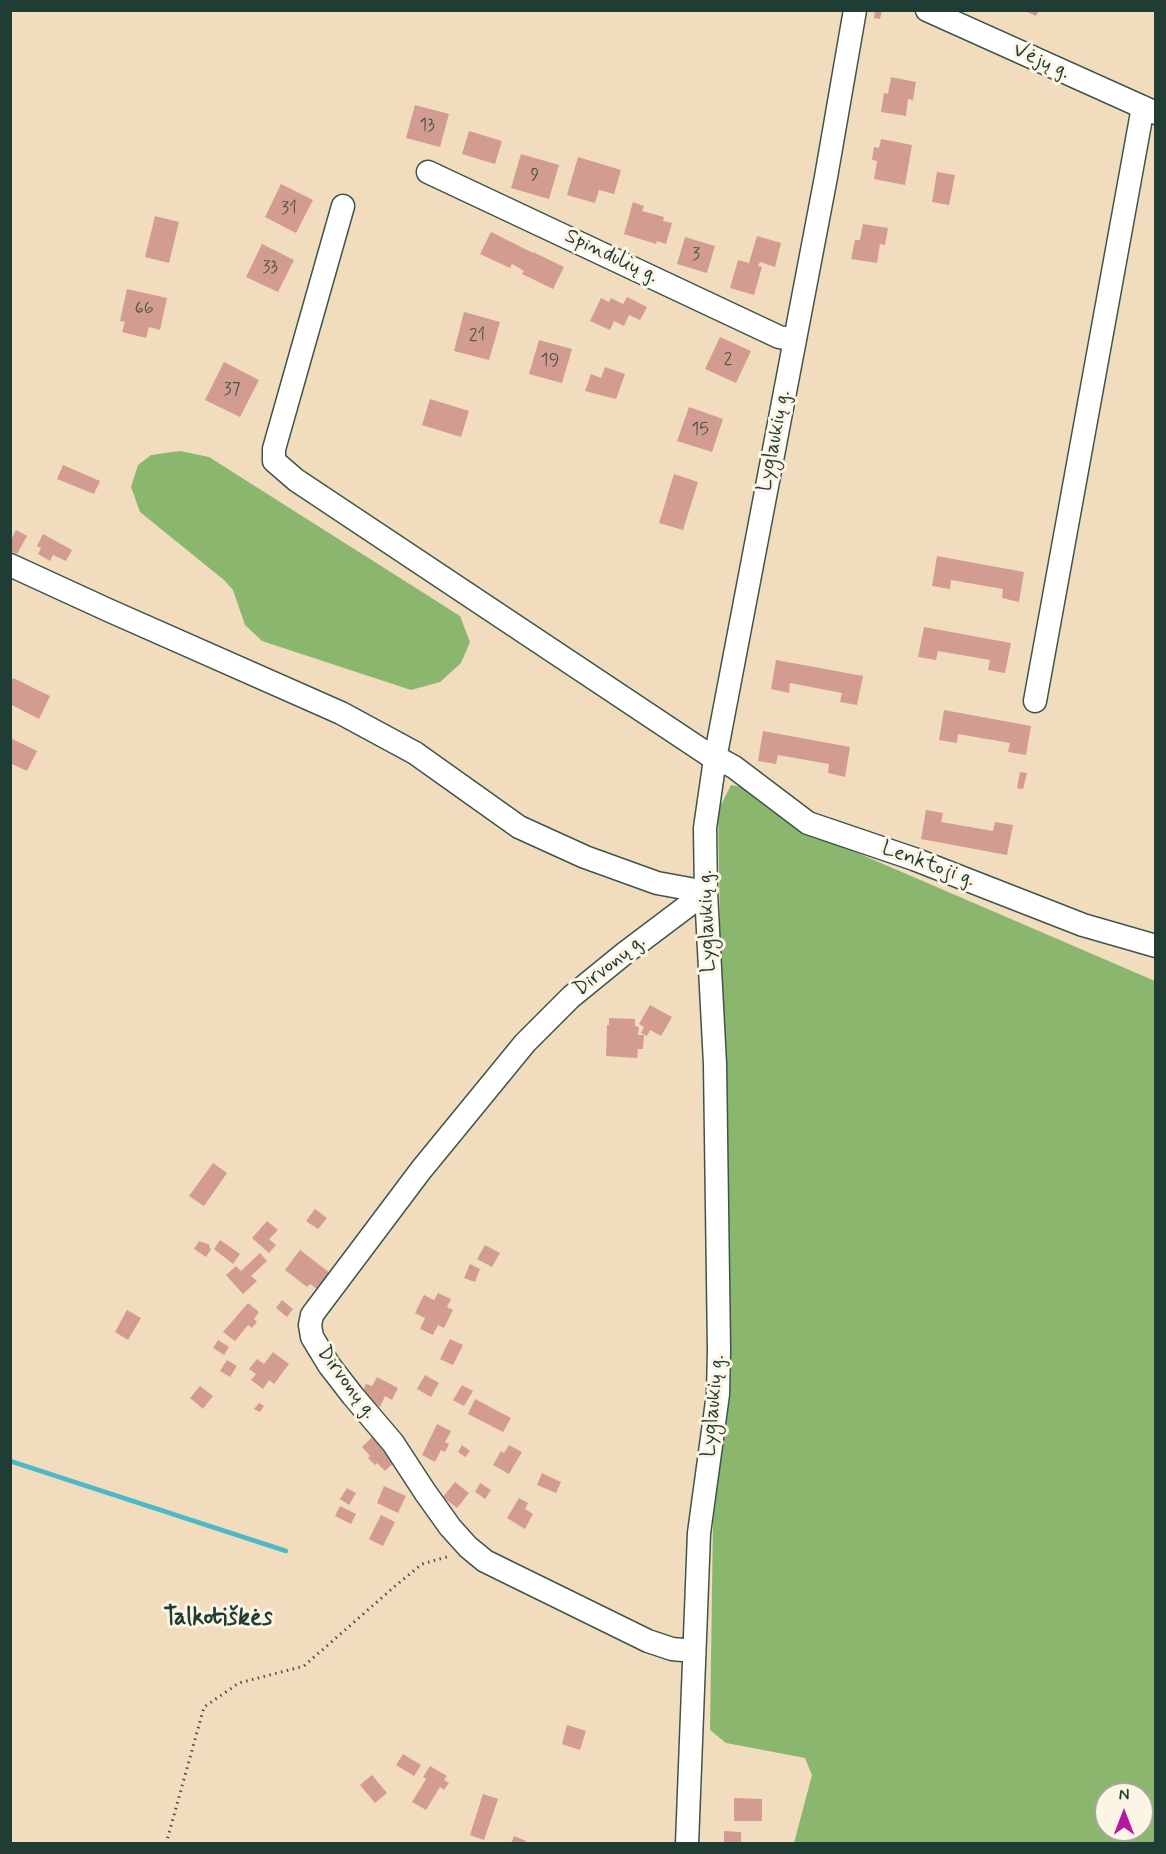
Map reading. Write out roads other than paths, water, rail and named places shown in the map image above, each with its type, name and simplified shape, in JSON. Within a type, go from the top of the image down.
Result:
[{"type":"street","name":"Lyglaukių g.","points":[[687,1844],[699,1533],[718,1394],[719,1350],[715,1064],[705,828],[715,759],[855,10]]},
{"type":"street","name":"Vėjų g.","points":[[927,10],[1149,110]]},
{"type":"street","points":[[1035,701],[1149,110]]},
{"type":"street","name":"Spindulių g.","points":[[428,172],[779,337],[795,340]]},
{"type":"street","name":"Lenktoji g.","points":[[343,206],[274,449],[274,461],[296,480],[715,759],[734,767],[808,823],[914,859],[1083,925],[1155,946]]},
{"type":"street","points":[[10,565],[341,713],[415,753],[519,827],[585,857],[657,883],[706,892]]},
{"type":"street","name":"Dirvonų g.","points":[[694,1650],[672,1649],[648,1641],[501,1570],[468,1547],[431,1501],[393,1443],[330,1365],[312,1337],[310,1325],[312,1316],[421,1170],[525,1043],[571,998],[625,953],[706,892]]},
{"type":"waterway","points":[[10,1461],[286,1551]]},
{"type":"district","name":"Talkotiškės","points":[[218,1619]]}]
